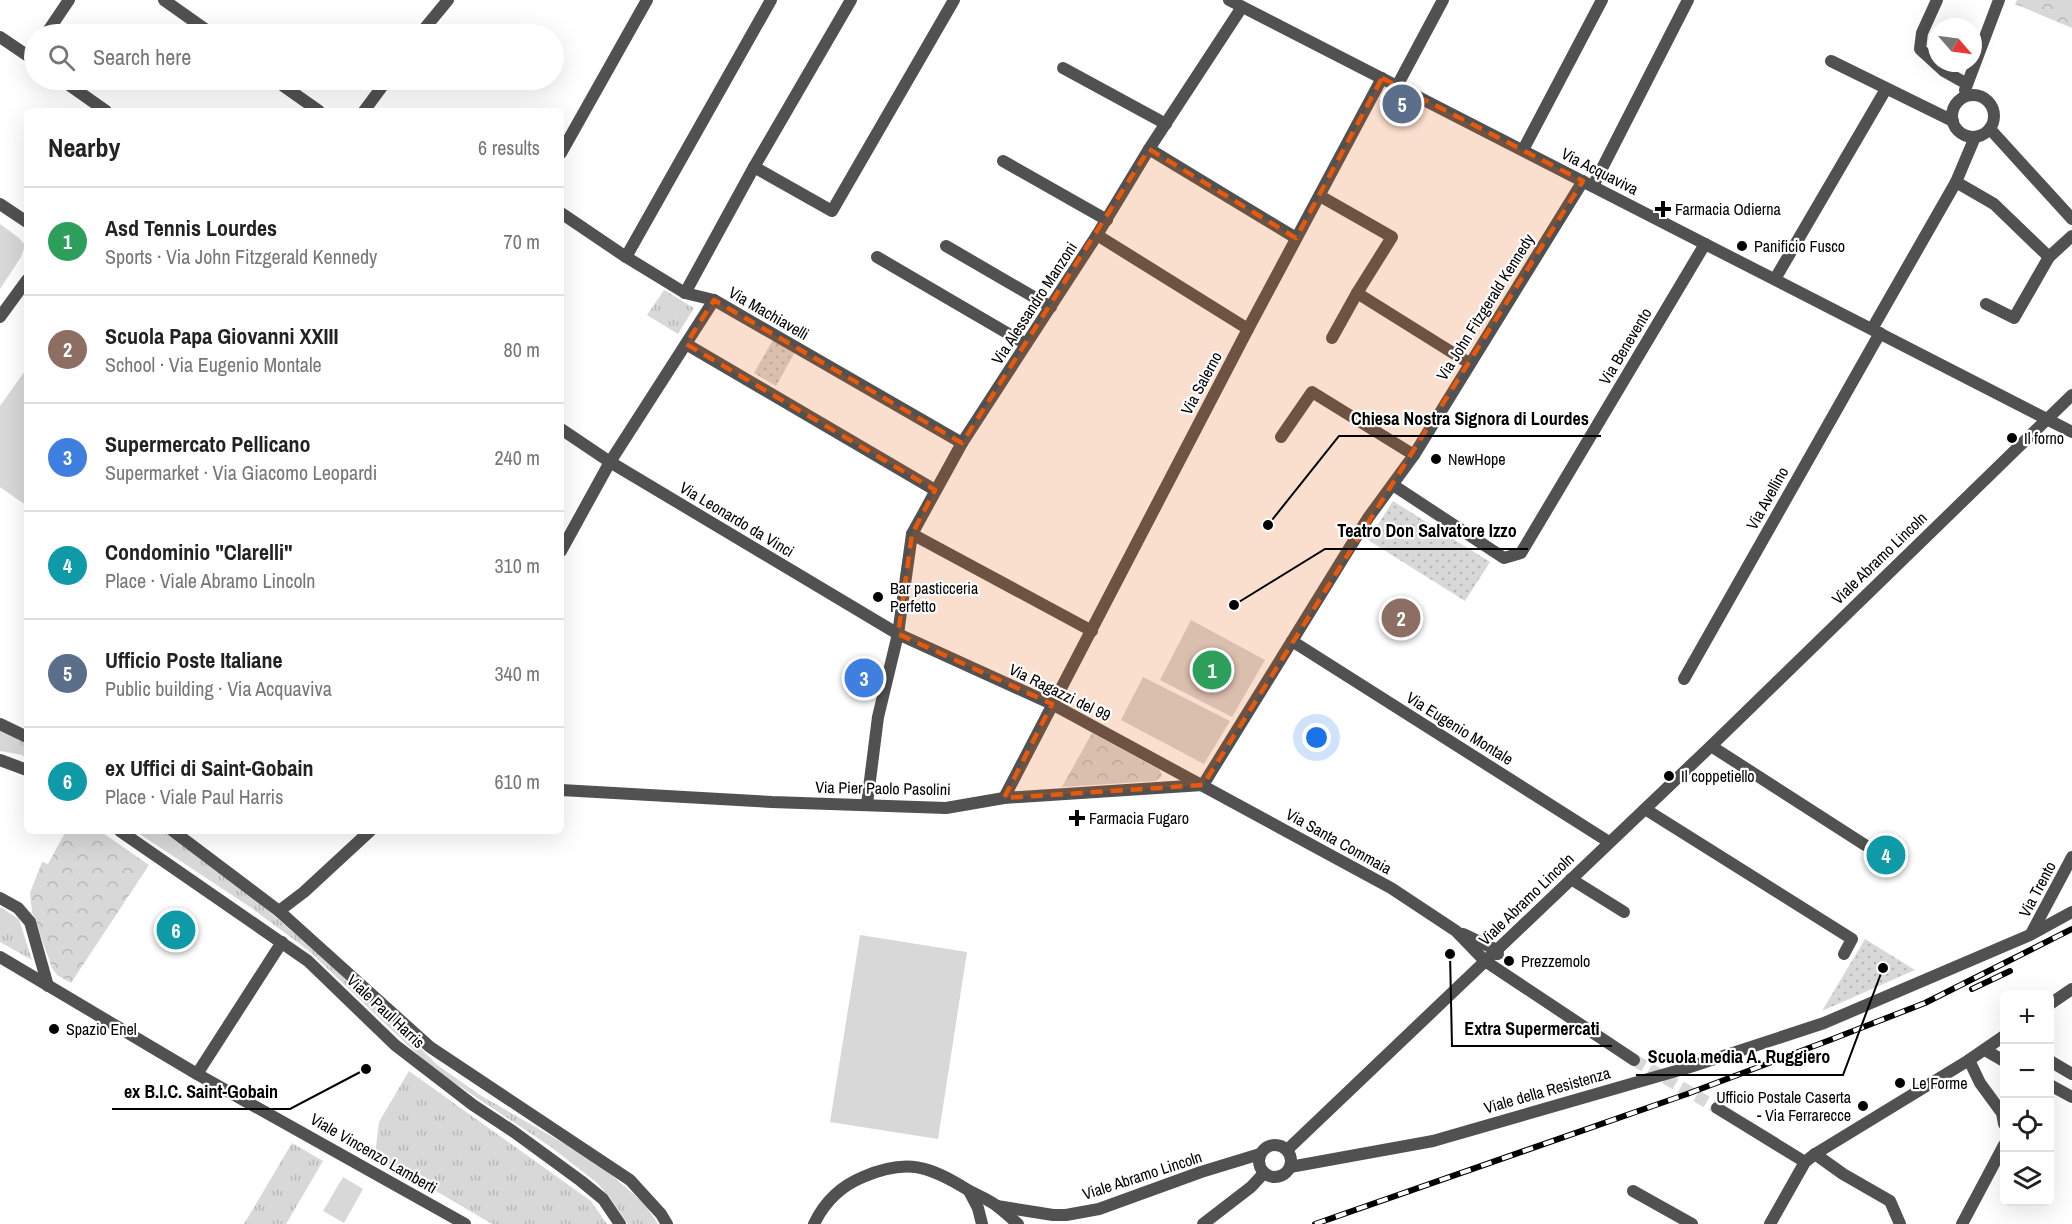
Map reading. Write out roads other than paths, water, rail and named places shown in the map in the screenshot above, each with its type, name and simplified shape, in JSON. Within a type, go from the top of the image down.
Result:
[{"type":"street","points":[[53,24],[69,0]]},
{"type":"street","points":[[164,0],[198,24]]},
{"type":"street","points":[[428,24],[448,0]]},
{"type":"street","points":[[564,148],[647,0]]},
{"type":"street","points":[[626,257],[771,0]]},
{"type":"street","points":[[685,293],[754,167],[851,0]]},
{"type":"street","points":[[754,167],[832,211],[954,0]]},
{"type":"street","name":"Via Acquaviva","points":[[1229,0],[2072,432]]},
{"type":"street","points":[[1397,86],[1443,0]]},
{"type":"street","points":[[1523,150],[1602,0]]},
{"type":"street","name":"Via John Fitzgerald Kennedy","points":[[1203,785],[1368,518],[1414,455],[1469,363],[1588,183],[1688,0]]},
{"type":"street","points":[[1937,0],[1922,33],[1920,49],[1944,71],[1967,84]]},
{"type":"street","points":[[1962,99],[1974,96],[1986,100],[1994,111],[1993,124],[1981,136],[1964,135],[1955,127],[1954,109],[1962,99],[1999,0]]},
{"type":"street","name":"Via Alessandro Manzoni","points":[[867,804],[878,717],[898,634],[912,534],[962,443],[1242,7]]},
{"type":"street","points":[[0,37],[24,51]]},
{"type":"street","points":[[1832,62],[1953,122]]},
{"type":"street","points":[[1063,68],[1166,124]]},
{"type":"street","name":"Via Salerno","points":[[1004,798],[1248,329],[1382,78]]},
{"type":"street","points":[[1775,279],[1886,89]]},
{"type":"street","points":[[76,90],[102,108]]},
{"type":"street","points":[[289,90],[315,108]]},
{"type":"street","points":[[366,108],[380,90]]},
{"type":"street","points":[[1990,129],[2072,219]]},
{"type":"street","name":"Via Avellino","points":[[1684,679],[1956,182],[1975,137]]},
{"type":"street","points":[[1149,149],[1296,238]]},
{"type":"street","points":[[1003,161],[1107,220]]},
{"type":"street","points":[[1956,182],[1994,204],[2049,257]]},
{"type":"street","points":[[1320,196],[1392,237],[1332,338]]},
{"type":"street","points":[[0,204],[24,220]]},
{"type":"street","name":"Via Machiavelli","points":[[564,215],[685,293],[714,300],[962,443]]},
{"type":"street","points":[[1097,236],[1248,329]]},
{"type":"street","points":[[1986,304],[2014,318],[2049,257],[2072,236]]},
{"type":"street","name":"Via Benevento","points":[[1394,485],[1504,558],[1521,553],[1705,244]]},
{"type":"street","points":[[946,246],[1051,306]]},
{"type":"street","points":[[877,257],[1026,344]]},
{"type":"street","points":[[0,317],[24,284]]},
{"type":"street","points":[[1357,293],[1469,363]]},
{"type":"street","points":[[564,545],[610,462],[714,300]]},
{"type":"street","points":[[686,344],[935,490]]},
{"type":"street","points":[[1281,437],[1312,392],[1414,455]]},
{"type":"street","name":"Viale Abramo Lincoln","points":[[1287,1150],[1711,746],[2072,395]]},
{"type":"street","name":"Via Leonardo da Vinci","points":[[564,431],[610,462],[898,634]]},
{"type":"street","points":[[912,534],[1092,631]]},
{"type":"street","name":"Via Ragazzi del 99","points":[[898,634],[1052,704],[1203,785]]},
{"type":"street","name":"Via Eugenio Montale","points":[[1292,641],[1609,842]]},
{"type":"street","points":[[0,724],[24,735]]},
{"type":"street","points":[[1711,746],[1865,845]]},
{"type":"street","points":[[0,760],[24,769]]},
{"type":"street","name":"Via Pier Paolo Pasolini","points":[[564,790],[772,802],[945,808],[1004,798],[1203,785]]},
{"type":"street","name":"Via Santa Commaia","points":[[1203,785],[1391,888],[1456,931],[1497,950]]},
{"type":"street","points":[[1645,809],[1852,939],[1844,954]]},
{"type":"street","name":"Viale Paul Harris","points":[[124,834],[308,962],[395,1045],[473,1105],[554,1160],[603,1199],[620,1224]]},
{"type":"street","name":"Viale Paul Harris","points":[[177,834],[279,911],[430,1047],[630,1180],[661,1214],[667,1224]]},
{"type":"street","points":[[279,911],[367,834]]},
{"type":"street","name":"Via Trento","points":[[2030,936],[2072,857]]},
{"type":"street","points":[[1571,879],[1624,912]]},
{"type":"street","points":[[0,898],[18,908],[30,922],[48,986]]},
{"type":"street","name":"Viale della Resistenza","points":[[1290,1167],[1433,1141],[1690,1066],[1824,1023],[2030,936],[2072,912]]},
{"type":"street","name":"Via Santa Commaia","points":[[1456,931],[1485,961],[1634,1060]]},
{"type":"street","points":[[197,1074],[282,942]]},
{"type":"street","points":[[1497,950],[1502,972]]},
{"type":"street","name":"Viale Vincenzo Lamberti","points":[[0,957],[197,1074],[465,1224]]},
{"type":"street","points":[[2054,1001],[2072,988]]},
{"type":"street","points":[[1770,1224],[1805,1162],[2000,1039]]},
{"type":"street","points":[[1984,1050],[2000,1059]]},
{"type":"street","points":[[1969,1060],[1980,1083],[2000,1110]]},
{"type":"street","points":[[2054,1064],[2072,1074]]},
{"type":"street","points":[[2054,1088],[2072,1097]]},
{"type":"street","points":[[1717,1108],[1805,1162]]},
{"type":"street","points":[[1273,1145],[1283,1147],[1291,1158],[1290,1167],[1279,1177],[1269,1176],[1264,1173],[1259,1164],[1260,1154],[1273,1145]]},
{"type":"street","points":[[1962,1224],[2000,1152]]},
{"type":"street","name":"Viale Abramo Lincoln","points":[[997,1206],[1053,1215],[1099,1209],[1201,1172],[1260,1154]]},
{"type":"street","points":[[1815,1154],[1842,1174],[1890,1201],[1900,1224]]},
{"type":"street","name":"Viale Abramo Lincoln","points":[[814,1224],[819,1213],[836,1193],[854,1180],[891,1167],[908,1166],[929,1169],[950,1178],[997,1206],[1018,1224]]},
{"type":"street","points":[[1203,1224],[1251,1187],[1264,1173]]},
{"type":"street","points":[[969,1190],[978,1208],[982,1224]]},
{"type":"street","points":[[1633,1191],[1692,1224]]},
{"type":"street","points":[[1064,1224],[1099,1209]]},
{"type":"tunnel","points":[[1634,1060],[1717,1108]]},
{"type":"railway","points":[[1315,1224],[1687,1094],[1925,1003],[2072,929]]},
{"type":"railway","points":[[1972,989],[2010,971]]},
{"type":"place","name":"Ufficio Poste Italiane","points":[[1402,104]]},
{"type":"place","name":"Farmacia Odierna","points":[[1663,209]]},
{"type":"place","name":"Panificio Fusco","points":[[1742,246]]},
{"type":"place","name":"Il forno","points":[[2012,438]]},
{"type":"place","name":"NewHope","points":[[1436,459]]},
{"type":"place","name":"Chiesa Nostra Signora di Lourdes","points":[[1268,525]]},
{"type":"place","name":"Bar pasticceria Perfetto","points":[[878,597]]},
{"type":"place","name":"Teatro Don Salvatore Izzo","points":[[1234,605]]},
{"type":"place","name":"Scuola Papa Giovanni XXIII","points":[[1401,618]]},
{"type":"place","name":"Asd Tennis Lourdes","points":[[1212,670]]},
{"type":"place","name":"Supermercato Pellicano","points":[[864,678]]},
{"type":"place","name":"Il coppetiello","points":[[1669,776]]},
{"type":"place","name":"Farmacia Fugaro","points":[[1077,818]]},
{"type":"place","name":"Condominio \"Clarelli\"","points":[[1886,855]]},
{"type":"place","name":"ex Uffici di Saint-Gobain","points":[[176,930]]},
{"type":"place","name":"Extra Supermercati","points":[[1450,954]]},
{"type":"place","name":"Prezzemolo","points":[[1509,961]]},
{"type":"place","name":"Scuola media A. Ruggiero","points":[[1883,968]]},
{"type":"place","name":"Spazio Enel","points":[[54,1029]]},
{"type":"place","name":"ex B.I.C. Saint-Gobain","points":[[366,1069]]},
{"type":"place","name":"Le Forme","points":[[1900,1083]]},
{"type":"place","name":"Ufficio Postale Caserta - Via Ferrarecce","points":[[1863,1106]]}]
